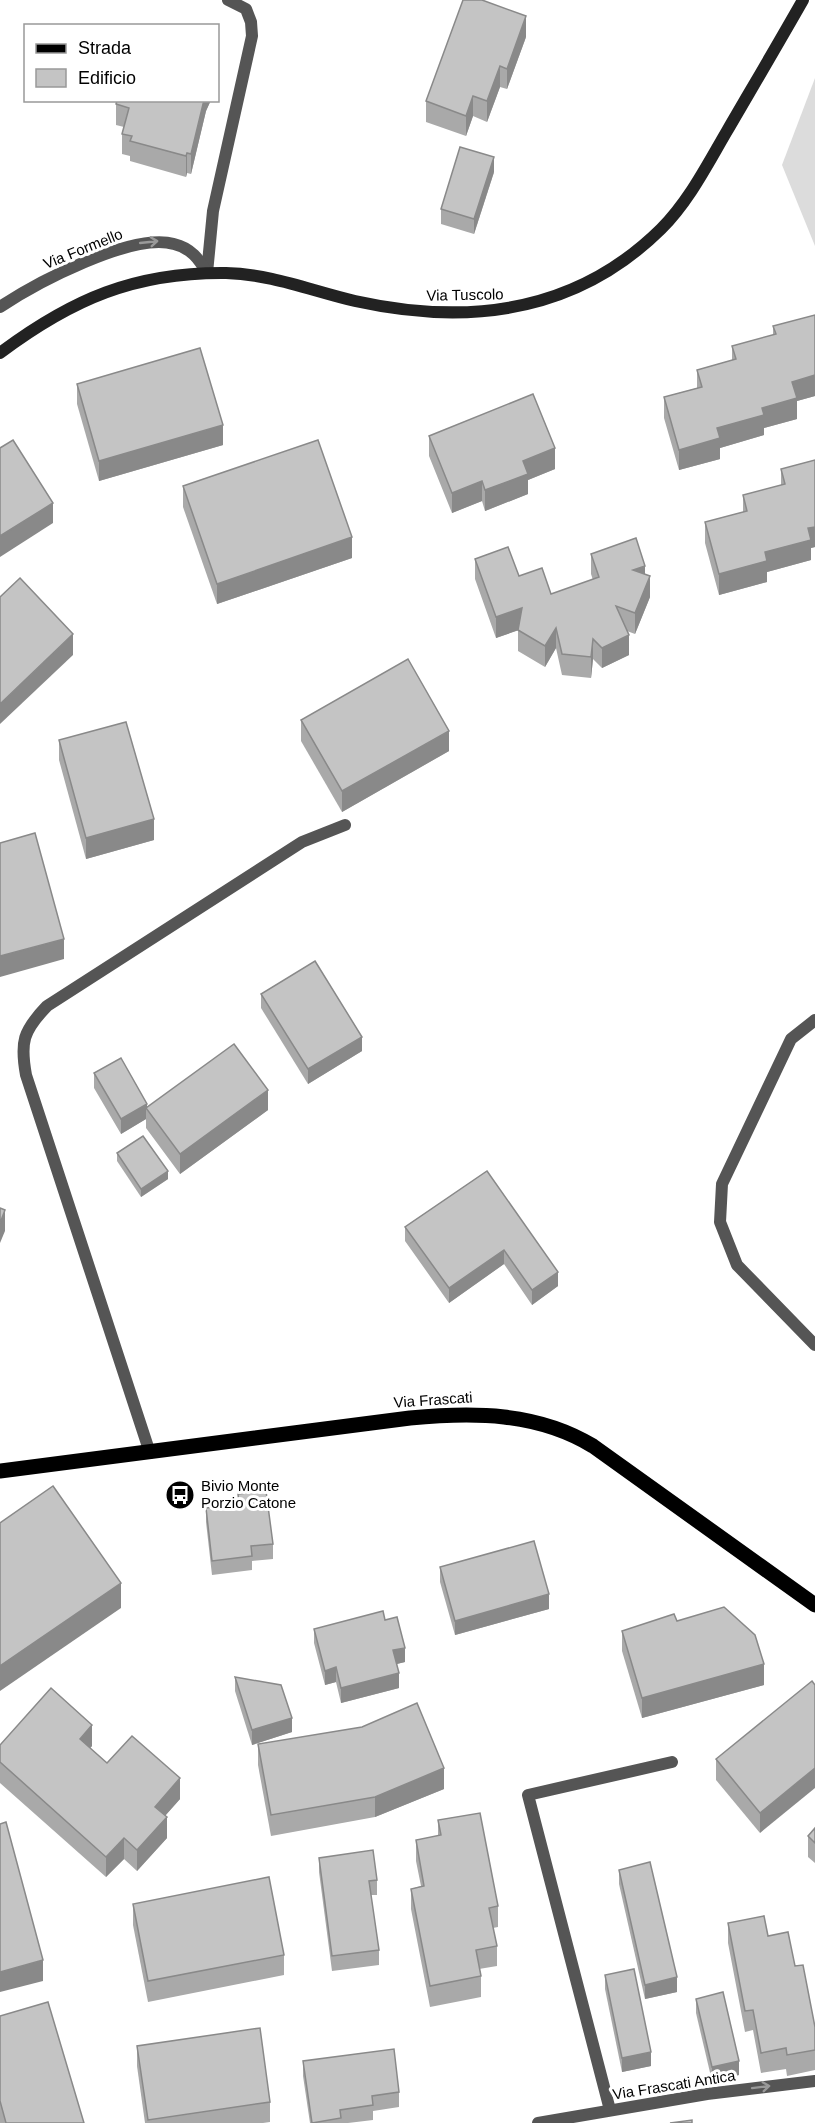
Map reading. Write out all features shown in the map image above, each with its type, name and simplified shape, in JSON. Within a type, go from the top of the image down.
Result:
[{"type":"main road","name":"Via Frascati","points":[[0,1471],[448,1415],[471,1414],[534,1421],[575,1435],[602,1452],[815,1605]]},
{"type":"street","points":[[207,273],[213,211],[252,36],[251,22],[246,9],[228,0]]},
{"type":"street","name":"Via Tuscolo","points":[[0,353],[55,314],[98,294],[148,280],[207,273],[267,277],[371,304],[436,313],[510,309],[566,291],[624,259],[661,228],[673,214],[697,183],[803,0]]},
{"type":"street","name":"Via Formello","points":[[0,307],[52,278],[142,243],[159,241],[183,248],[191,252],[207,273]]},
{"type":"street","points":[[150,1452],[26,1075],[22,1054],[24,1035],[32,1021],[47,1006],[302,842],[345,825]]},
{"type":"street","points":[[815,1020],[791,1039],[722,1184],[720,1222],[737,1265],[815,1345]]},
{"type":"street","points":[[610,2110],[528,1795],[672,1762]]},
{"type":"street","name":"Via Frascati Antica","points":[[538,2123],[718,2092],[815,2081]]},
{"type":"shaded area","points":[[815,78],[815,246],[782,165]]},
{"type":"building","points":[[463,0],[482,0],[526,16],[507,69],[500,66],[487,101],[473,96],[466,116],[426,101]]},
{"type":"building","points":[[116,102],[204,102],[191,154],[187,153],[186,156],[130,141],[132,136],[122,134],[129,108],[116,104]]},
{"type":"building","points":[[460,147],[494,157],[474,219],[441,209]]},
{"type":"building","points":[[815,315],[815,375],[792,382],[797,398],[762,408],[764,415],[717,428],[720,438],[679,450],[664,397],[702,387],[697,370],[736,359],[732,346],[776,334],[773,326]]},
{"type":"building","points":[[200,348],[223,425],[99,461],[77,384]]},
{"type":"building","points":[[533,394],[555,448],[523,461],[528,474],[485,490],[482,481],[452,493],[429,436]]},
{"type":"building","points":[[13,440],[53,503],[0,536],[0,448]]},
{"type":"building","points":[[318,440],[352,537],[217,584],[183,486]]},
{"type":"building","points":[[815,460],[815,527],[808,528],[811,540],[765,552],[767,561],[719,574],[705,522],[747,511],[743,495],[785,484],[781,469]]},
{"type":"building","points":[[636,538],[645,566],[633,570],[650,576],[635,613],[616,606],[629,635],[602,648],[593,639],[591,657],[562,654],[556,628],[545,646],[518,630],[522,608],[496,617],[475,559],[508,547],[519,576],[542,568],[551,594],[599,577],[591,554]]},
{"type":"building","points":[[20,578],[73,634],[0,704],[0,597]]},
{"type":"building","points":[[408,659],[449,731],[342,791],[301,720]]},
{"type":"building","points":[[126,722],[154,819],[86,838],[59,740]]},
{"type":"building","points":[[35,833],[64,939],[0,956],[0,843]]},
{"type":"building","points":[[315,961],[362,1037],[308,1069],[261,994]]},
{"type":"building","points":[[234,1044],[268,1090],[180,1154],[146,1108]]},
{"type":"building","points":[[121,1058],[147,1104],[121,1119],[94,1073]]},
{"type":"building","points":[[143,1136],[168,1171],[141,1189],[117,1153]]},
{"type":"building","points":[[487,1171],[558,1272],[532,1290],[504,1250],[449,1288],[405,1227]]},
{"type":"building","points":[[0,1208],[5,1210],[0,1223]]},
{"type":"building","points":[[53,1486],[121,1583],[0,1666],[0,1523]]},
{"type":"building","points":[[266,1491],[273,1544],[251,1546],[252,1556],[212,1561],[206,1508],[239,1504],[238,1494]]},
{"type":"building","points":[[534,1541],[549,1594],[455,1621],[440,1567]]},
{"type":"building","points":[[724,1607],[755,1635],[764,1664],[642,1698],[622,1631],[674,1614],[677,1621]]},
{"type":"building","points":[[383,1611],[385,1620],[397,1617],[405,1648],[393,1650],[399,1673],[341,1688],[336,1667],[325,1671],[314,1629]]},
{"type":"building","points":[[235,1677],[281,1685],[292,1718],[252,1730]]},
{"type":"building","points":[[812,1681],[815,1685],[815,1768],[760,1813],[716,1759]]},
{"type":"building","points":[[51,1688],[92,1725],[80,1739],[107,1763],[132,1736],[180,1778],[155,1807],[167,1817],[137,1850],[124,1838],[106,1857],[0,1762],[0,1745]]},
{"type":"building","points":[[417,1703],[444,1768],[375,1797],[271,1815],[258,1744],[362,1727]]},
{"type":"building","points":[[480,1813],[498,1906],[489,1908],[497,1946],[476,1950],[481,1976],[430,1986],[411,1889],[424,1886],[416,1840],[441,1835],[438,1820]]},
{"type":"building","points":[[6,1822],[43,1960],[0,1972],[0,1824]]},
{"type":"building","points":[[815,1828],[815,1843],[808,1836]]},
{"type":"building","points":[[373,1850],[377,1880],[369,1881],[379,1950],[332,1956],[319,1858]]},
{"type":"building","points":[[650,1862],[677,1977],[645,1985],[619,1870]]},
{"type":"building","points":[[269,1877],[284,1955],[148,1981],[133,1904]]},
{"type":"building","points":[[764,1916],[768,1936],[788,1932],[795,1966],[803,1965],[815,2027],[815,2050],[787,2055],[786,2048],[761,2053],[753,2010],[745,2011],[728,1923]]},
{"type":"building","points":[[634,1969],[651,2052],[622,2058],[605,1975]]},
{"type":"building","points":[[723,1992],[739,2061],[712,2067],[696,1999]]},
{"type":"building","points":[[48,2002],[84,2123],[6,2123],[0,2101],[0,2016]]},
{"type":"building","points":[[260,2028],[270,2102],[148,2120],[137,2046]]},
{"type":"building","points":[[394,2049],[399,2092],[372,2096],[373,2105],[340,2110],[341,2118],[312,2123],[303,2061]]},
{"type":"building","points":[[692,2120],[692,2123],[670,2123]]},
{"type":"place","name":"Bivio Monte Porzio Catone","points":[[180,1495]]}]
